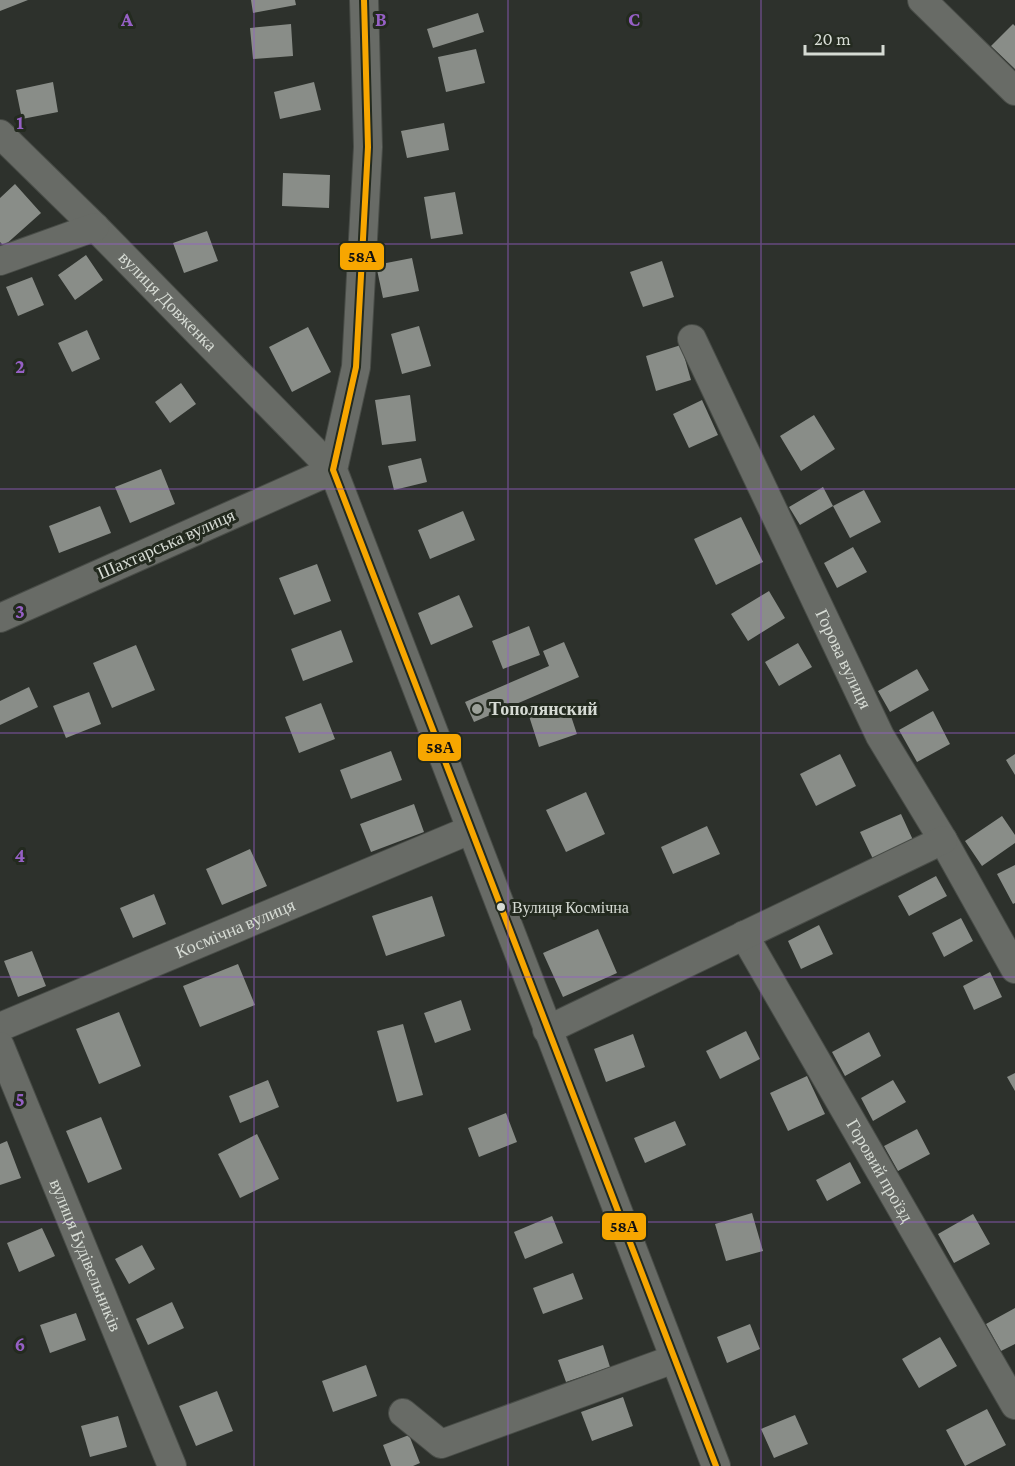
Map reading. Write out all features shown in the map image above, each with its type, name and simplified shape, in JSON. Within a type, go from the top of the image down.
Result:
[{"type":"street","points":[[364,0],[368,147],[356,367],[333,470],[716,1466]]},
{"type":"street","points":[[922,0],[1015,91]]},
{"type":"street","name":"вулиця Довженка","points":[[0,134],[95,227],[333,470]]},
{"type":"street","points":[[0,261],[95,227]]},
{"type":"street","name":"Горова вулиця","points":[[692,339],[880,736],[943,840],[1015,968]]},
{"type":"street","name":"Шахтарська вулиця","points":[[0,618],[333,470]]},
{"type":"street","name":"Космічна вулиця","points":[[0,1027],[470,830]]},
{"type":"street","points":[[547,1029],[943,840]]},
{"type":"street","name":"Горовий проїзд","points":[[744,935],[1015,1405]]},
{"type":"street","name":"вулиця Будівельників","points":[[0,1046],[172,1466]]},
{"type":"street","points":[[403,1413],[441,1444],[674,1359]]},
{"type":"building","points":[[0,0],[28,0],[0,11]]},
{"type":"building","points":[[251,0],[295,0],[296,5],[253,13]]},
{"type":"building","points":[[478,13],[484,32],[433,48],[427,29]]},
{"type":"building","points":[[291,24],[293,56],[253,59],[250,28]]},
{"type":"building","points":[[1013,24],[1015,26],[1015,69],[991,46]]},
{"type":"building","points":[[476,49],[485,83],[446,92],[438,57]]},
{"type":"building","points":[[53,82],[58,112],[22,119],[16,90]]},
{"type":"building","points":[[314,82],[321,110],[280,119],[274,92]]},
{"type":"building","points":[[444,123],[449,150],[407,158],[401,131]]},
{"type":"building","points":[[283,173],[330,175],[329,208],[282,206]]},
{"type":"building","points":[[15,184],[41,213],[4,246],[0,242],[0,198]]},
{"type":"building","points":[[455,192],[463,234],[431,239],[424,197]]},
{"type":"building","points":[[207,231],[218,261],[184,273],[173,243]]},
{"type":"building","points":[[86,255],[103,280],[75,300],[58,275]]},
{"type":"building","points":[[412,258],[419,291],[383,298],[376,265]]},
{"type":"building","points":[[662,261],[674,297],[643,307],[630,272]]},
{"type":"building","points":[[32,277],[44,305],[18,316],[6,287]]},
{"type":"building","points":[[419,326],[431,366],[402,374],[391,334]]},
{"type":"building","points":[[308,327],[331,372],[292,392],[269,347]]},
{"type":"building","points":[[87,330],[100,359],[72,372],[58,343]]},
{"type":"building","points":[[681,345],[691,380],[656,391],[646,356]]},
{"type":"building","points":[[181,383],[196,404],[170,423],[155,402]]},
{"type":"building","points":[[410,395],[416,441],[382,445],[375,400]]},
{"type":"building","points":[[702,400],[718,435],[689,448],[673,414]]},
{"type":"building","points":[[814,415],[835,449],[801,471],[780,436]]},
{"type":"building","points":[[421,458],[427,482],[394,490],[388,466]]},
{"type":"building","points":[[161,469],[175,504],[130,523],[115,487]]},
{"type":"building","points":[[823,487],[833,506],[800,525],[789,507]]},
{"type":"building","points":[[864,490],[881,522],[850,538],[833,506]]},
{"type":"building","points":[[100,506],[111,533],[59,553],[49,526]]},
{"type":"building","points":[[463,511],[475,540],[430,559],[418,530]]},
{"type":"building","points":[[741,517],[763,562],[716,585],[694,539]]},
{"type":"building","points":[[853,547],[867,572],[837,588],[824,563]]},
{"type":"building","points":[[317,564],[331,601],[294,615],[279,578]]},
{"type":"building","points":[[769,591],[785,618],[748,641],[731,614]]},
{"type":"building","points":[[459,595],[473,627],[431,645],[418,613]]},
{"type":"building","points":[[529,626],[540,655],[503,669],[492,641]]},
{"type":"building","points":[[341,630],[353,662],[303,681],[291,649]]},
{"type":"building","points":[[564,642],[579,677],[474,722],[465,702],[549,666],[543,651]]},
{"type":"building","points":[[798,643],[812,667],[779,686],[765,662]]},
{"type":"building","points":[[136,645],[155,690],[112,708],[93,663]]},
{"type":"building","points":[[917,669],[929,690],[890,712],[878,691]]},
{"type":"building","points":[[29,687],[38,707],[0,725],[0,701]]},
{"type":"building","points":[[89,692],[101,724],[66,738],[53,706]]},
{"type":"building","points":[[321,703],[335,739],[299,753],[285,717]]},
{"type":"building","points":[[567,704],[577,734],[539,747],[529,716]]},
{"type":"building","points":[[933,711],[950,744],[917,762],[899,730]]},
{"type":"building","points":[[391,751],[402,780],[351,799],[340,770]]},
{"type":"building","points":[[840,754],[856,786],[816,806],[800,774]]},
{"type":"building","points":[[1015,754],[1015,775],[1006,760]]},
{"type":"building","points":[[586,792],[605,834],[566,852],[546,810]]},
{"type":"building","points":[[414,804],[424,832],[371,852],[360,824]]},
{"type":"building","points":[[901,814],[913,840],[873,859],[860,832]]},
{"type":"building","points":[[1002,816],[1015,835],[1015,843],[982,866],[965,841]]},
{"type":"building","points":[[707,826],[720,854],[673,874],[661,847]]},
{"type":"building","points":[[250,849],[267,886],[222,905],[206,869]]},
{"type":"building","points":[[1015,865],[1015,903],[1013,904],[997,874]]},
{"type":"building","points":[[936,876],[947,896],[909,916],[898,896]]},
{"type":"building","points":[[154,894],[166,924],[133,938],[120,908]]},
{"type":"building","points":[[432,896],[445,936],[386,956],[372,916]]},
{"type":"building","points":[[961,918],[973,941],[944,957],[932,933]]},
{"type":"building","points":[[819,925],[833,954],[801,969],[788,941]]},
{"type":"building","points":[[598,929],[617,973],[563,997],[543,953]]},
{"type":"building","points":[[32,951],[46,986],[18,997],[4,961]]},
{"type":"building","points":[[238,964],[255,1005],[200,1027],[183,986]]},
{"type":"building","points":[[990,972],[1002,997],[974,1010],[963,986]]},
{"type":"building","points":[[461,1000],[471,1030],[435,1043],[424,1013]]},
{"type":"building","points":[[119,1012],[141,1066],[99,1084],[76,1029]]},
{"type":"building","points":[[403,1024],[423,1095],[397,1102],[377,1031]]},
{"type":"building","points":[[746,1031],[760,1059],[720,1079],[706,1051]]},
{"type":"building","points":[[869,1032],[881,1056],[845,1076],[832,1052]]},
{"type":"building","points":[[633,1034],[645,1067],[606,1082],[594,1049]]},
{"type":"building","points":[[1015,1073],[1015,1091],[1007,1077]]},
{"type":"building","points":[[807,1076],[825,1114],[788,1131],[770,1093]]},
{"type":"building","points":[[268,1080],[279,1107],[240,1123],[229,1096]]},
{"type":"building","points":[[893,1080],[906,1102],[873,1121],[861,1098]]},
{"type":"building","points":[[506,1113],[517,1142],[479,1157],[468,1128]]},
{"type":"building","points":[[101,1117],[122,1169],[88,1183],[66,1131]]},
{"type":"building","points":[[675,1121],[686,1145],[645,1163],[634,1138]]},
{"type":"building","points":[[917,1129],[930,1154],[898,1171],[884,1146]]},
{"type":"building","points":[[257,1134],[279,1179],[240,1198],[218,1154]]},
{"type":"building","points":[[7,1141],[21,1178],[0,1185],[0,1144]]},
{"type":"building","points":[[850,1162],[861,1183],[827,1201],[816,1180]]},
{"type":"building","points":[[752,1213],[763,1251],[726,1261],[715,1224]]},
{"type":"building","points":[[973,1214],[990,1244],[954,1263],[938,1234]]},
{"type":"building","points":[[552,1216],[563,1243],[525,1259],[514,1232]]},
{"type":"building","points":[[42,1228],[55,1256],[19,1272],[7,1243]]},
{"type":"building","points":[[142,1245],[155,1269],[129,1284],[115,1259]]},
{"type":"building","points":[[573,1273],[583,1299],[543,1314],[533,1288]]},
{"type":"building","points":[[172,1302],[184,1328],[148,1345],[136,1319]]},
{"type":"building","points":[[1015,1308],[1015,1344],[1001,1351],[986,1324]]},
{"type":"building","points":[[76,1313],[86,1340],[50,1353],[40,1325]]},
{"type":"building","points":[[750,1324],[760,1349],[727,1363],[717,1337]]},
{"type":"building","points":[[940,1337],[957,1366],[919,1388],[902,1359]]},
{"type":"building","points":[[603,1345],[610,1367],[566,1382],[558,1360]]},
{"type":"building","points":[[366,1365],[377,1396],[333,1412],[322,1381]]},
{"type":"building","points":[[217,1391],[233,1431],[196,1446],[179,1406]]},
{"type":"building","points":[[623,1397],[633,1426],[592,1441],[581,1412]]},
{"type":"building","points":[[987,1409],[1006,1445],[965,1466],[946,1430]]},
{"type":"building","points":[[795,1415],[808,1444],[774,1458],[761,1429]]},
{"type":"building","points":[[118,1416],[127,1447],[90,1457],[81,1426]]},
{"type":"building","points":[[409,1435],[420,1463],[413,1466],[391,1466],[383,1445]]},
{"type":"transit line","name":"58А","points":[[364,0],[368,147],[356,367],[333,470],[716,1466]]},
{"type":"place","name":"Тополянский","points":[[477,709]]},
{"type":"place","name":"Вулиця Космічна","points":[[501,907]]}]
